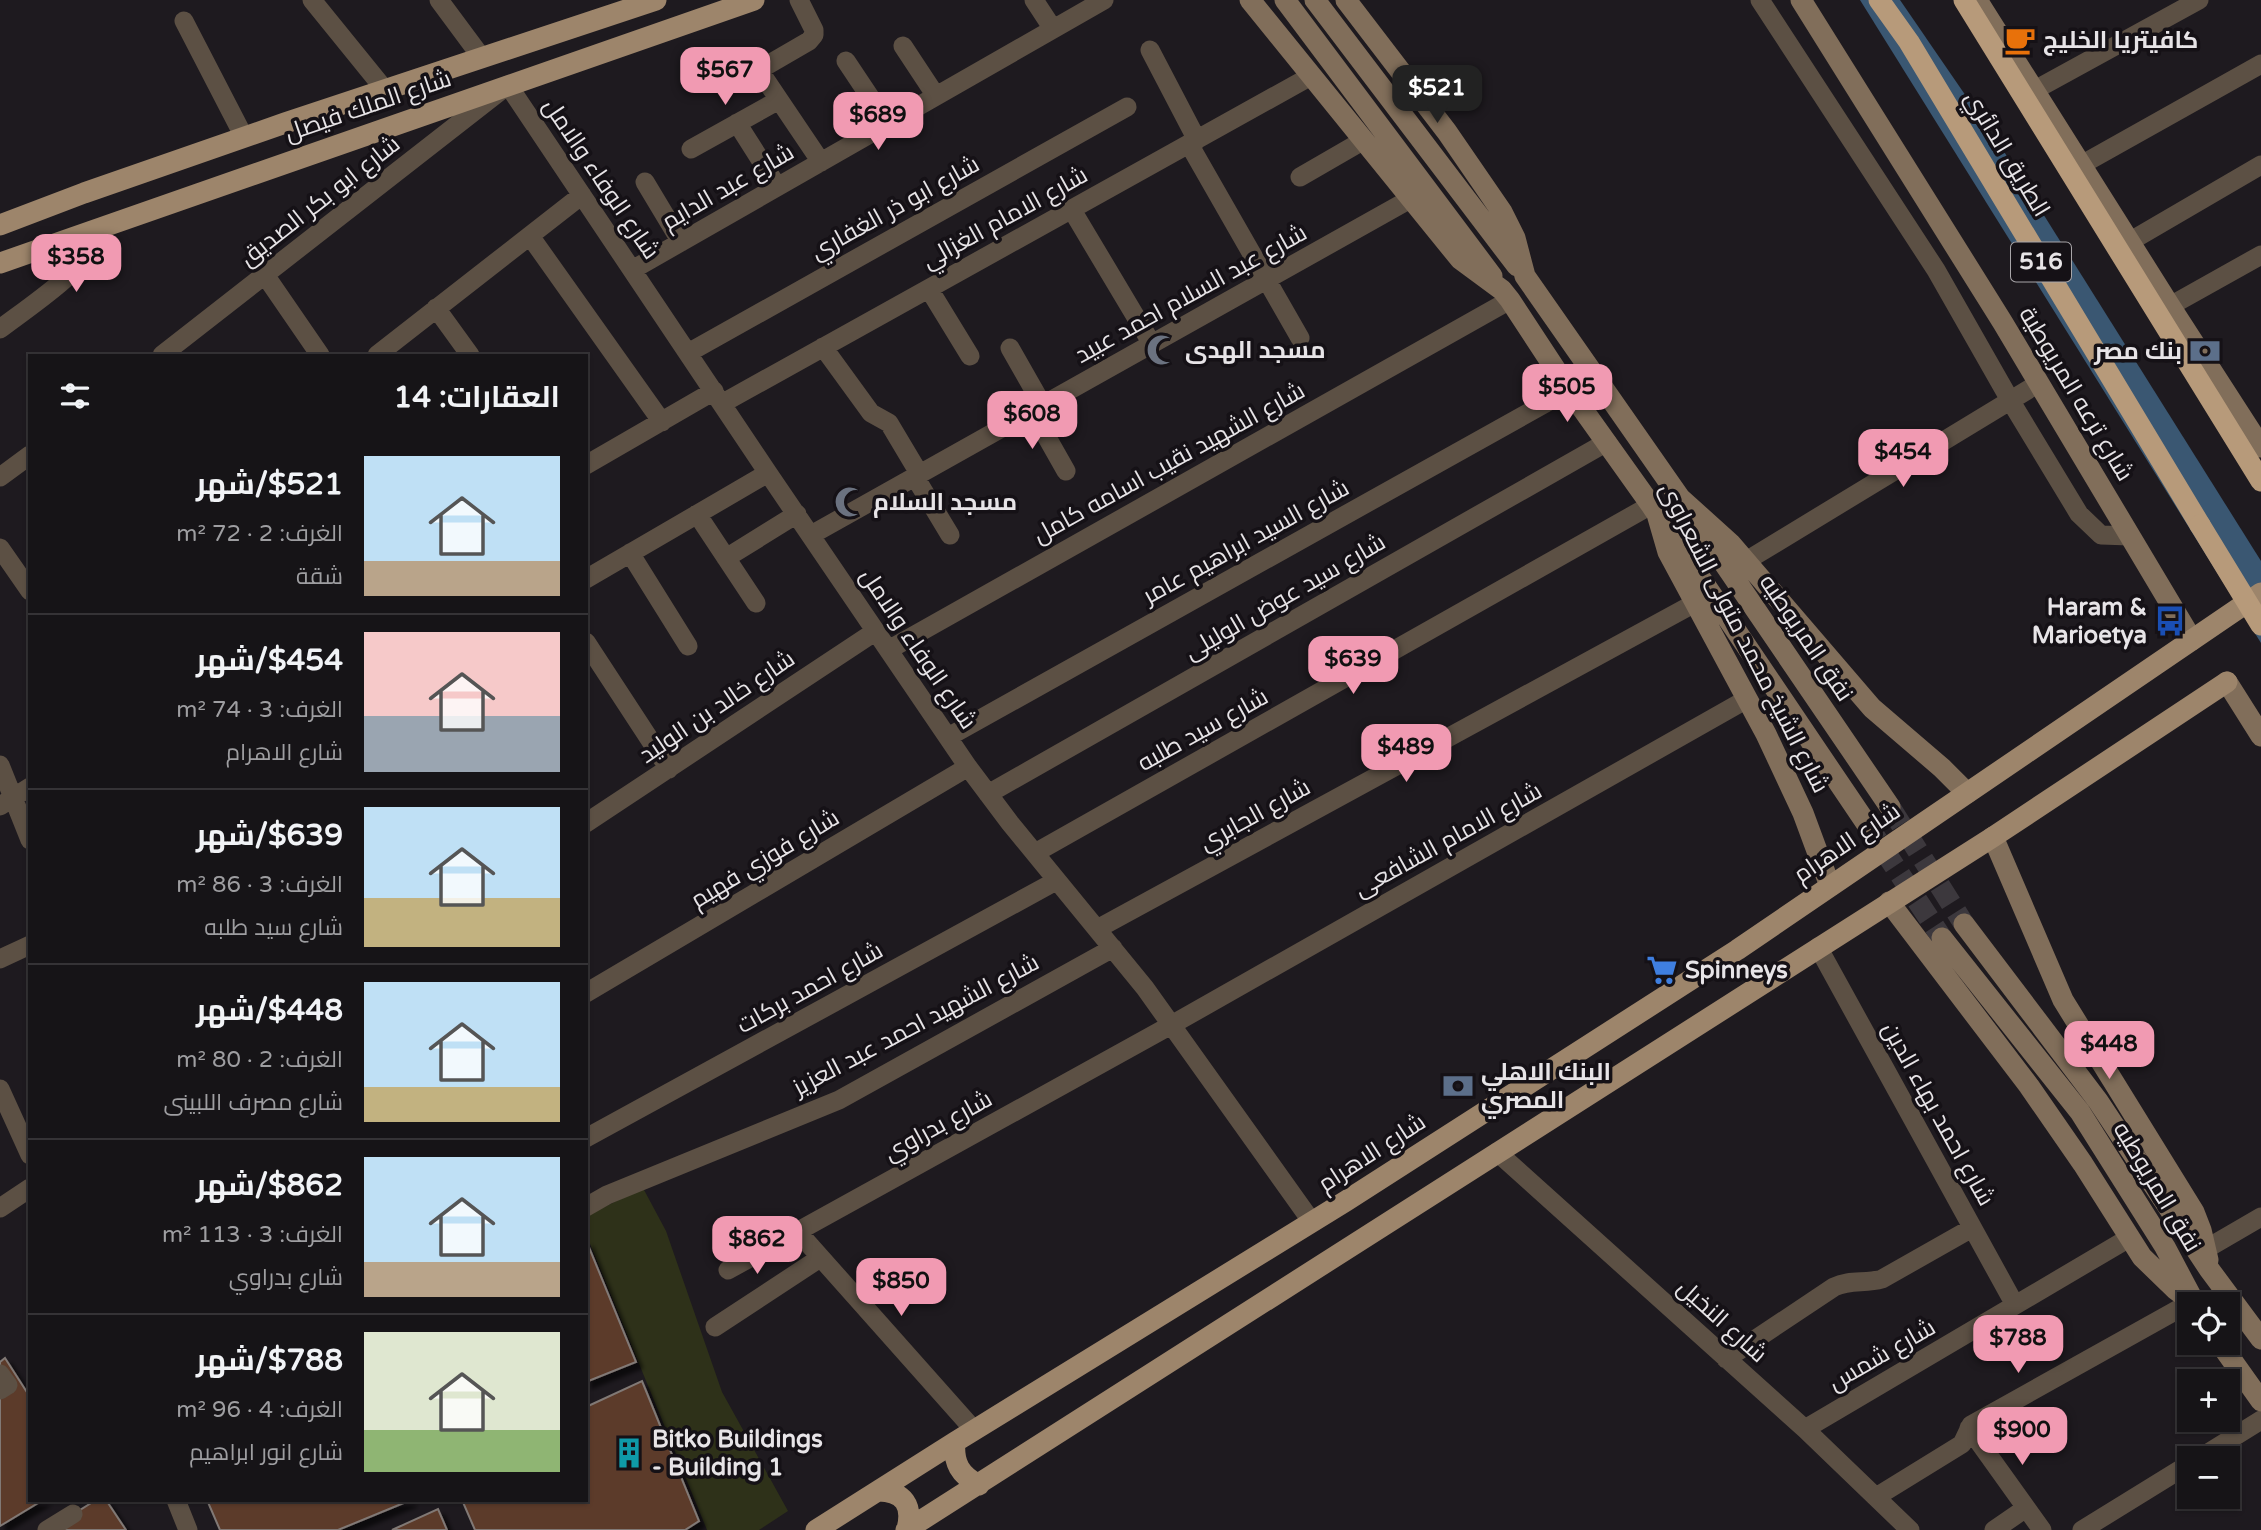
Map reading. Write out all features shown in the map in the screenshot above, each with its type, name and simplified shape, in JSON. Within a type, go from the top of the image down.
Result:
[{"type":"highway","name":"الطريق الدائري","points":[[1879,0],[1909,42],[2261,625]]},
{"type":"highway","name":"الطريق الدائري","points":[[1964,0],[2261,481]]},
{"type":"main road","name":"شارع الملك فيصل","points":[[4,224],[244,137],[656,0]]},
{"type":"main road","name":"شارع الملك فيصل","points":[[8,260],[754,0]]},
{"type":"main road","name":"شارع الشيخ محمد متولى الشعراوى","points":[[1250,0],[1460,259],[1506,295],[1569,390],[1654,509],[1664,544],[1747,699],[1803,813],[1830,886]]},
{"type":"main road","points":[[1285,0],[1506,295]]},
{"type":"main road","points":[[1315,0],[1525,276]]},
{"type":"main road","name":"شارع الشيخ محمد متولى الشعراوى","points":[[1346,0],[1447,132],[1502,212],[1515,238],[1525,276],[1679,498],[1746,561],[1872,708],[1967,793]]},
{"type":"main road","name":"شارع ترعه المريوطية","points":[[1801,0],[2039,383],[2192,640]]},
{"type":"main road","points":[[1977,0],[2261,447]]},
{"type":"main road","points":[[84,193],[78,214],[82,224],[90,231]]},
{"type":"main road","points":[[4,224],[16,224],[23,229],[27,244],[23,252],[8,260]]},
{"type":"main road","name":"نفق المريوطيه","points":[[1679,498],[1890,807]]},
{"type":"main road","points":[[1654,509],[1866,823]]},
{"type":"main road","name":"شارع الاهرام","points":[[816,1530],[1312,1222],[1725,957],[2261,593]]},
{"type":"main road","points":[[906,1530],[1993,837],[2227,682],[2261,736]]},
{"type":"main road","points":[[1993,837],[2063,1000],[2185,1195],[2198,1221],[2207,1259]]},
{"type":"main road","points":[[1889,902],[2029,1087],[2142,1256],[2179,1292]]},
{"type":"main road","name":"نفق المريوطيه","points":[[1964,924],[2098,1101],[2261,1339]]},
{"type":"main road","name":"نفق المريوطيه","points":[[1942,938],[2080,1112],[2165,1247],[2188,1292]]},
{"type":"main road","points":[[2228,1355],[2261,1401]]},
{"type":"main road","points":[[955,1442],[954,1455],[958,1468],[967,1478],[979,1485]]},
{"type":"main road","points":[[879,1491],[891,1491],[901,1497],[908,1507],[910,1518],[906,1530]]},
{"type":"street","points":[[312,0],[385,90]]},
{"type":"street","points":[[439,0],[482,58]]},
{"type":"street","points":[[799,0],[814,35],[809,41],[759,70],[821,162]]},
{"type":"street","points":[[1034,0],[1053,29]]},
{"type":"street","name":"شارع عبد الدايم","points":[[632,270],[1104,0]]},
{"type":"street","points":[[1760,0],[1936,270],[2079,514],[2101,535],[2130,536]]},
{"type":"street","points":[[2033,91],[2199,0]]},
{"type":"street","points":[[184,21],[244,137]]},
{"type":"street","points":[[903,46],[936,96]]},
{"type":"street","points":[[1150,50],[1193,142],[1265,280],[1300,338]]},
{"type":"street","points":[[846,61],[888,124]]},
{"type":"street","points":[[2081,165],[2261,64]]},
{"type":"street","name":"شارع الامام الغزالي","points":[[588,464],[662,422],[823,347],[1311,76]]},
{"type":"street","name":"شارع الوفاء والامل","points":[[508,85],[968,766],[1056,881],[1173,1024],[1312,1222]]},
{"type":"street","name":"شارع ابو بكر الصديق","points":[[173,352],[265,275],[508,85]]},
{"type":"street","points":[[691,149],[779,100]]},
{"type":"street","name":"شارع ابو ذر الغفاري","points":[[688,353],[1127,107]]},
{"type":"street","points":[[737,123],[777,186]]},
{"type":"street","points":[[1300,177],[1364,140]]},
{"type":"street","points":[[2129,242],[2261,165]]},
{"type":"street","points":[[645,182],[681,242]]},
{"type":"street","points":[[378,354],[582,195]]},
{"type":"street","name":"شارع عبد السلام احمد عبيد","points":[[811,535],[1412,198]]},
{"type":"street","points":[[1072,209],[1152,344]]},
{"type":"street","points":[[0,329],[73,271],[91,248],[90,231]]},
{"type":"street","points":[[530,236],[662,422]]},
{"type":"street","points":[[2169,306],[2261,254]]},
{"type":"street","points":[[265,275],[319,354]]},
{"type":"street","points":[[929,289],[970,356]]},
{"type":"street","name":"شارع الشهيد نقيب اسامه كامل","points":[[890,649],[1506,295]]},
{"type":"street","points":[[436,308],[469,354]]},
{"type":"street","points":[[823,347],[871,413],[889,423],[950,535]]},
{"type":"street","points":[[1010,348],[1066,471]]},
{"type":"street","points":[[1746,561],[2039,383]]},
{"type":"street","name":"شارع السيد ابراهيم عامر","points":[[948,737],[1569,390]]},
{"type":"street","name":"شارع سيد عوض الوليلى","points":[[988,793],[1607,442]]},
{"type":"street","points":[[0,477],[28,456]]},
{"type":"street","points":[[588,578],[768,473]]},
{"type":"street","name":"شارع سيد طلبه","points":[[1035,853],[1654,509]]},
{"type":"street","points":[[696,514],[756,603]]},
{"type":"street","points":[[726,558],[797,514]]},
{"type":"street","points":[[0,548],[28,588]]},
{"type":"street","points":[[630,553],[688,646]]},
{"type":"street","name":"شارع الجابري","points":[[1097,929],[1695,603]]},
{"type":"street","name":"شارع خالد بن الوليد","points":[[588,822],[876,631]]},
{"type":"street","points":[[588,645],[669,769]]},
{"type":"street","name":"شارع الامام الشافعى","points":[[1173,1024],[1747,699]]},
{"type":"street","points":[[0,765],[6,802],[28,837]]},
{"type":"street","name":"شارع فوزي فهيم","points":[[588,992],[968,766]]},
{"type":"street","points":[[6,802],[28,788]]},
{"type":"street","name":"شارع احمد بركات","points":[[588,1137],[1056,881]]},
{"type":"street","points":[[0,959],[28,947]]},
{"type":"street","name":"شارع احمد بهاء الدين","points":[[1818,947],[2015,1305]]},
{"type":"street","name":"شارع الشهيد احمد عبد العزيز","points":[[588,1206],[607,1195],[839,1100],[1112,948]]},
{"type":"street","name":"شارع بدراوي","points":[[728,1270],[1173,1024]]},
{"type":"street","points":[[0,1089],[28,1151]]},
{"type":"street","name":"شارع النخيل","points":[[1497,1152],[1805,1429],[1910,1530]]},
{"type":"street","points":[[0,1208],[28,1189]]},
{"type":"street","points":[[2207,1259],[2261,1217]]},
{"type":"street","points":[[1727,1359],[1834,1287],[1853,1281],[1873,1282],[1882,1279],[1972,1228]]},
{"type":"street","points":[[798,1232],[974,1430]]},
{"type":"street","name":"شارع شمس","points":[[1805,1429],[2129,1238]]},
{"type":"street","points":[[715,1327],[820,1258]]},
{"type":"street","points":[[1876,1497],[1962,1444],[1969,1428],[2177,1312]]},
{"type":"street","points":[[2219,1446],[2261,1420]]},
{"type":"street","points":[[1969,1428],[2042,1530]]},
{"type":"street","points":[[2082,1530],[2177,1471]]},
{"type":"street","points":[[177,1502],[188,1530]]},
{"type":"street","points":[[1994,1530],[2026,1508]]},
{"type":"street","points":[[47,1530],[73,1514]]},
{"type":"green space","points":[[643,1188],[666,1231],[722,1392],[788,1511],[759,1530],[707,1530],[588,1239],[588,1215]]},
{"type":"water","points":[[1860,0],[1900,0],[2003,150],[2261,561],[2261,643]]},
{"type":"building","points":[[588,1245],[636,1362],[588,1381]]},
{"type":"building","points":[[5,1358],[28,1394],[28,1502],[40,1502],[0,1526],[0,1362]]},
{"type":"building","name":"Bitko Buildings - Building 1","points":[[642,1381],[699,1521],[685,1530],[475,1530],[463,1502],[588,1502],[588,1406]]},
{"type":"building","points":[[93,1502],[107,1502],[126,1530],[48,1530]]},
{"type":"building","points":[[208,1502],[406,1502],[338,1530],[220,1530]]},
{"type":"building","points":[[438,1509],[447,1530],[392,1530]]},
{"type":"tunnel","points":[[1890,807],[1964,924]]},
{"type":"tunnel","points":[[1866,823],[1942,938]]},
{"type":"place","name":"كافيتريا الخليج","points":[[2020,40]]},
{"type":"place","name":"مسجد الهدى","points":[[1162,350]]},
{"type":"place","name":"بنك مصر","points":[[2205,351]]},
{"type":"place","name":"مسجد السلام","points":[[850,502]]},
{"type":"place","name":"Haram & Marioetya","points":[[2170,621]]},
{"type":"place","name":"Spinneys","points":[[1662,970]]},
{"type":"place","name":"البنك الاهلي المصري","points":[[1458,1086]]},
{"type":"place","name":"Bitko Buildings - Building 1","points":[[629,1453]]}]
